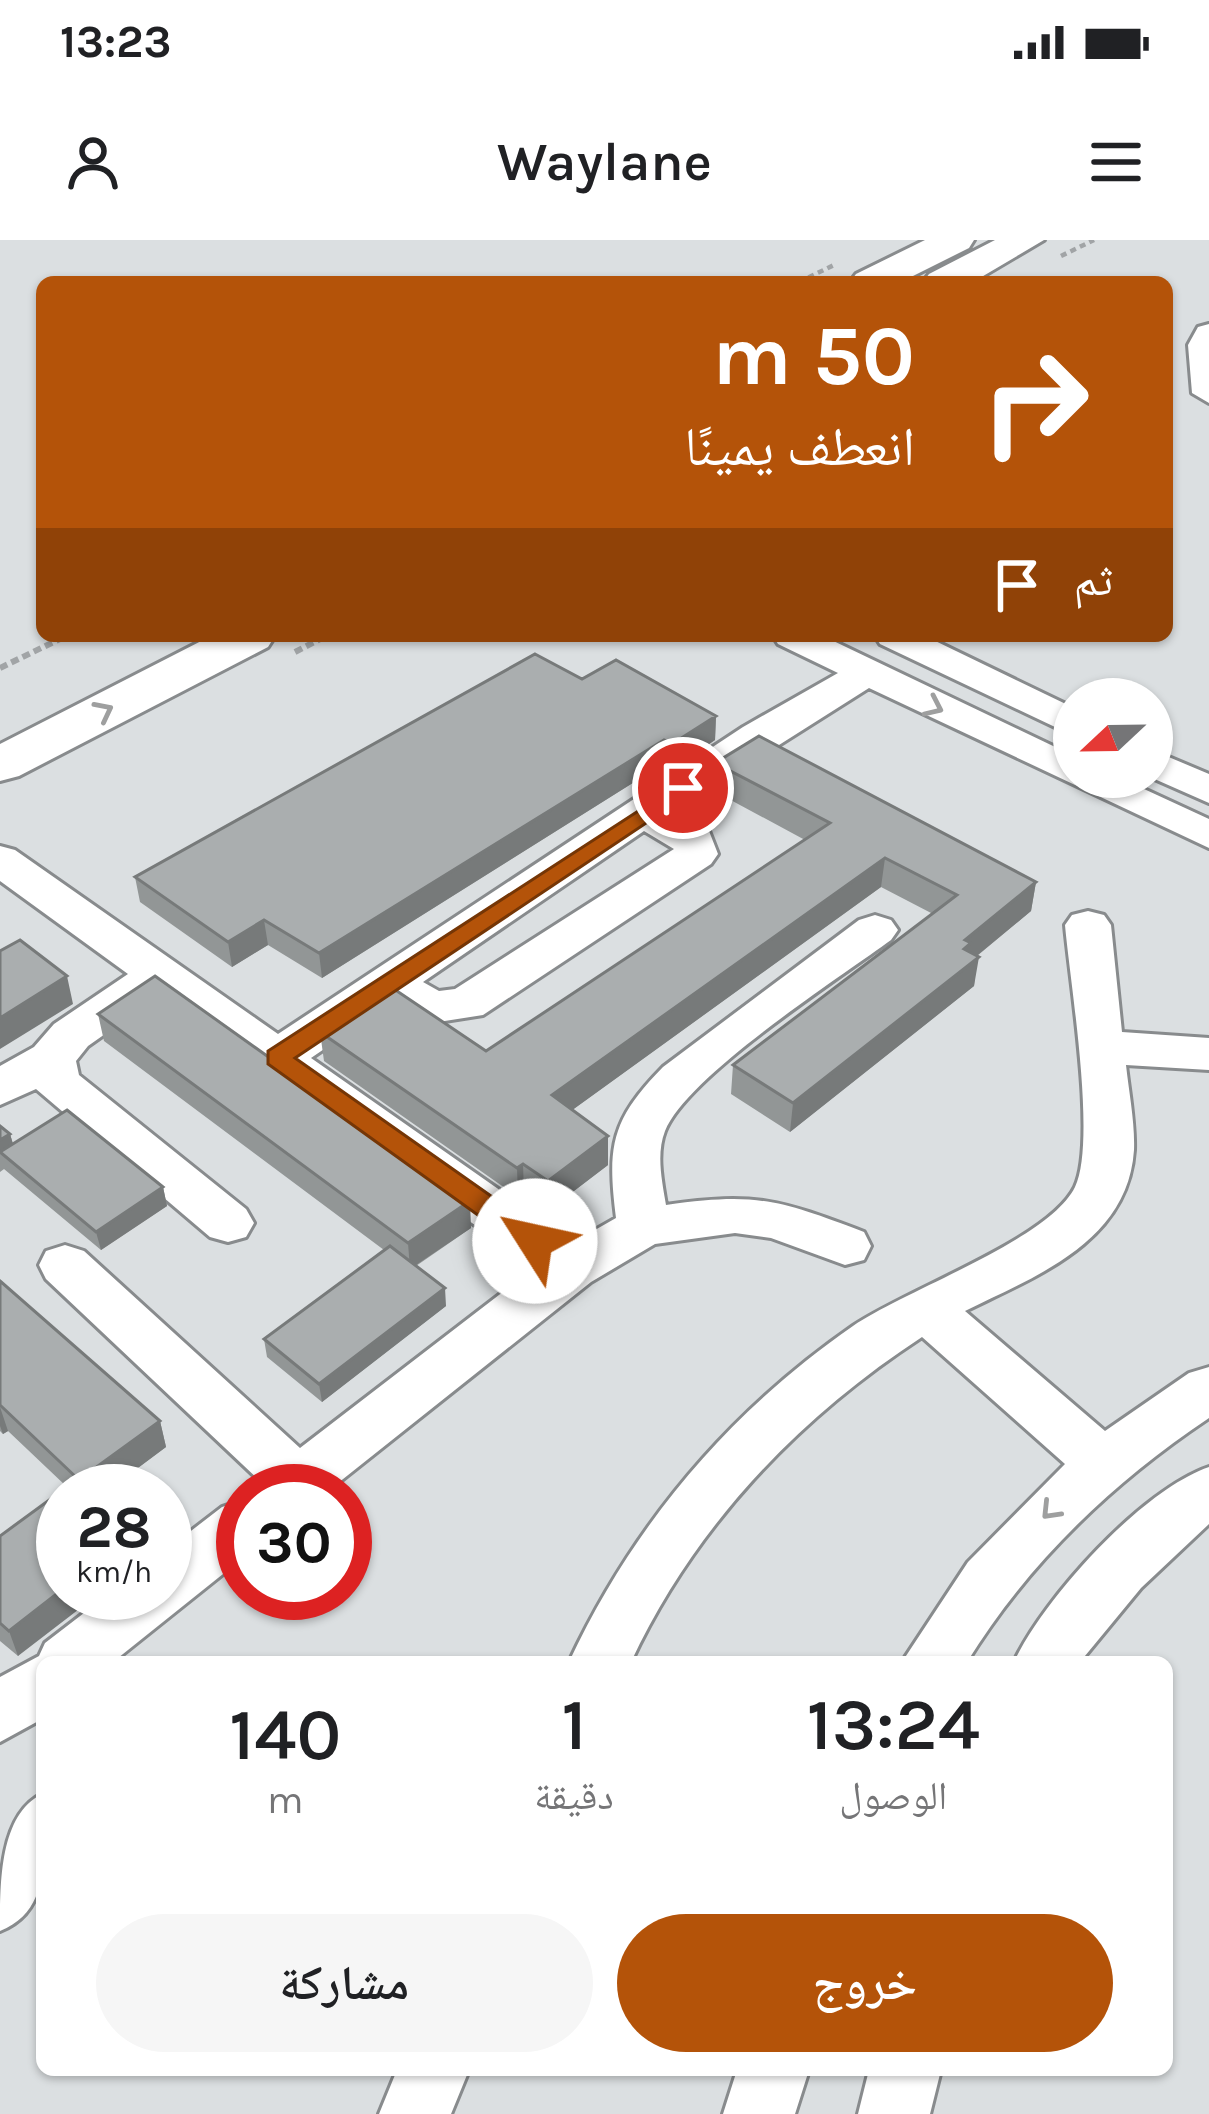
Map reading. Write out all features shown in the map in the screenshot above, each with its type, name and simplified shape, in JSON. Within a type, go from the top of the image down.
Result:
[{"type":"main road","points":[[882,276],[955,240]]},
{"type":"main road","points":[[955,276],[1024,240]]},
{"type":"main road","points":[[0,713],[144,642]]},
{"type":"main road","points":[[0,764],[238,642]]},
{"type":"street","points":[[1209,334],[1204,346],[1209,394]]},
{"type":"street","points":[[803,642],[863,675],[1053,762]]},
{"type":"street","points":[[906,642],[1053,714]]},
{"type":"street","points":[[277,1058],[758,736],[863,675]]},
{"type":"street","points":[[1173,772],[1209,790]]},
{"type":"street","points":[[1129,798],[1209,835]]},
{"type":"street","points":[[389,984],[431,1007],[466,1004],[696,854],[694,840],[646,815]]},
{"type":"street","points":[[0,860],[572,1268]]},
{"type":"street","points":[[603,1656],[665,1548],[711,1488],[818,1383],[926,1308],[1058,1238],[1097,1198],[1108,1174],[1109,1141],[1088,925]]},
{"type":"street","points":[[644,1227],[636,1158],[642,1126],[659,1102],[744,1028],[875,930]]},
{"type":"street","points":[[0,1088],[51,1058],[71,1035],[160,974]]},
{"type":"street","points":[[1100,1047],[1209,1054]]},
{"type":"street","points":[[51,1058],[57,1083],[228,1222]]},
{"type":"street","points":[[320,1464],[572,1268],[644,1227],[735,1214],[777,1220],[845,1246]]},
{"type":"street","points":[[65,1265],[269,1464]]},
{"type":"street","points":[[926,1308],[1102,1462]]},
{"type":"street","points":[[937,1656],[991,1576],[1102,1462],[1197,1415]]},
{"type":"street","points":[[1049,1656],[1085,1603],[1160,1528],[1209,1491]]},
{"type":"street","points":[[192,1565],[216,1545]]},
{"type":"street","points":[[0,1714],[36,1687]]},
{"type":"street","points":[[0,1898],[36,1835]]},
{"type":"street","points":[[415,2114],[431,2076]]},
{"type":"street","points":[[759,2114],[771,2076]]},
{"type":"street","points":[[894,2114],[904,2076]]},
{"type":"path","points":[[0,668],[54,642]]},
{"type":"building","points":[[535,654],[582,679],[616,660],[716,716],[672,744],[664,740],[319,953],[264,920],[228,942],[135,877]]},
{"type":"building","points":[[759,736],[1036,882],[965,940],[971,943],[964,949],[979,957],[793,1103],[733,1065],[957,895],[885,858],[552,1095],[608,1136],[548,1181],[523,1164],[517,1168],[320,1032],[391,987],[486,1051],[830,823],[715,763]]},
{"type":"building","points":[[20,940],[67,976],[0,1018],[0,951]]},
{"type":"building","points":[[155,976],[470,1201],[408,1243],[98,1014]]},
{"type":"building","points":[[67,1110],[163,1187],[96,1232],[0,1152]]},
{"type":"building","points":[[390,1246],[445,1288],[319,1384],[264,1339]]},
{"type":"building","points":[[0,1281],[160,1421],[101,1464],[62,1464],[0,1405]]},
{"type":"building","points":[[36,1510],[36,1610],[9,1631],[0,1623],[0,1536]]},
{"type":"route","points":[[535,1241],[277,1058],[683,788]]}]
